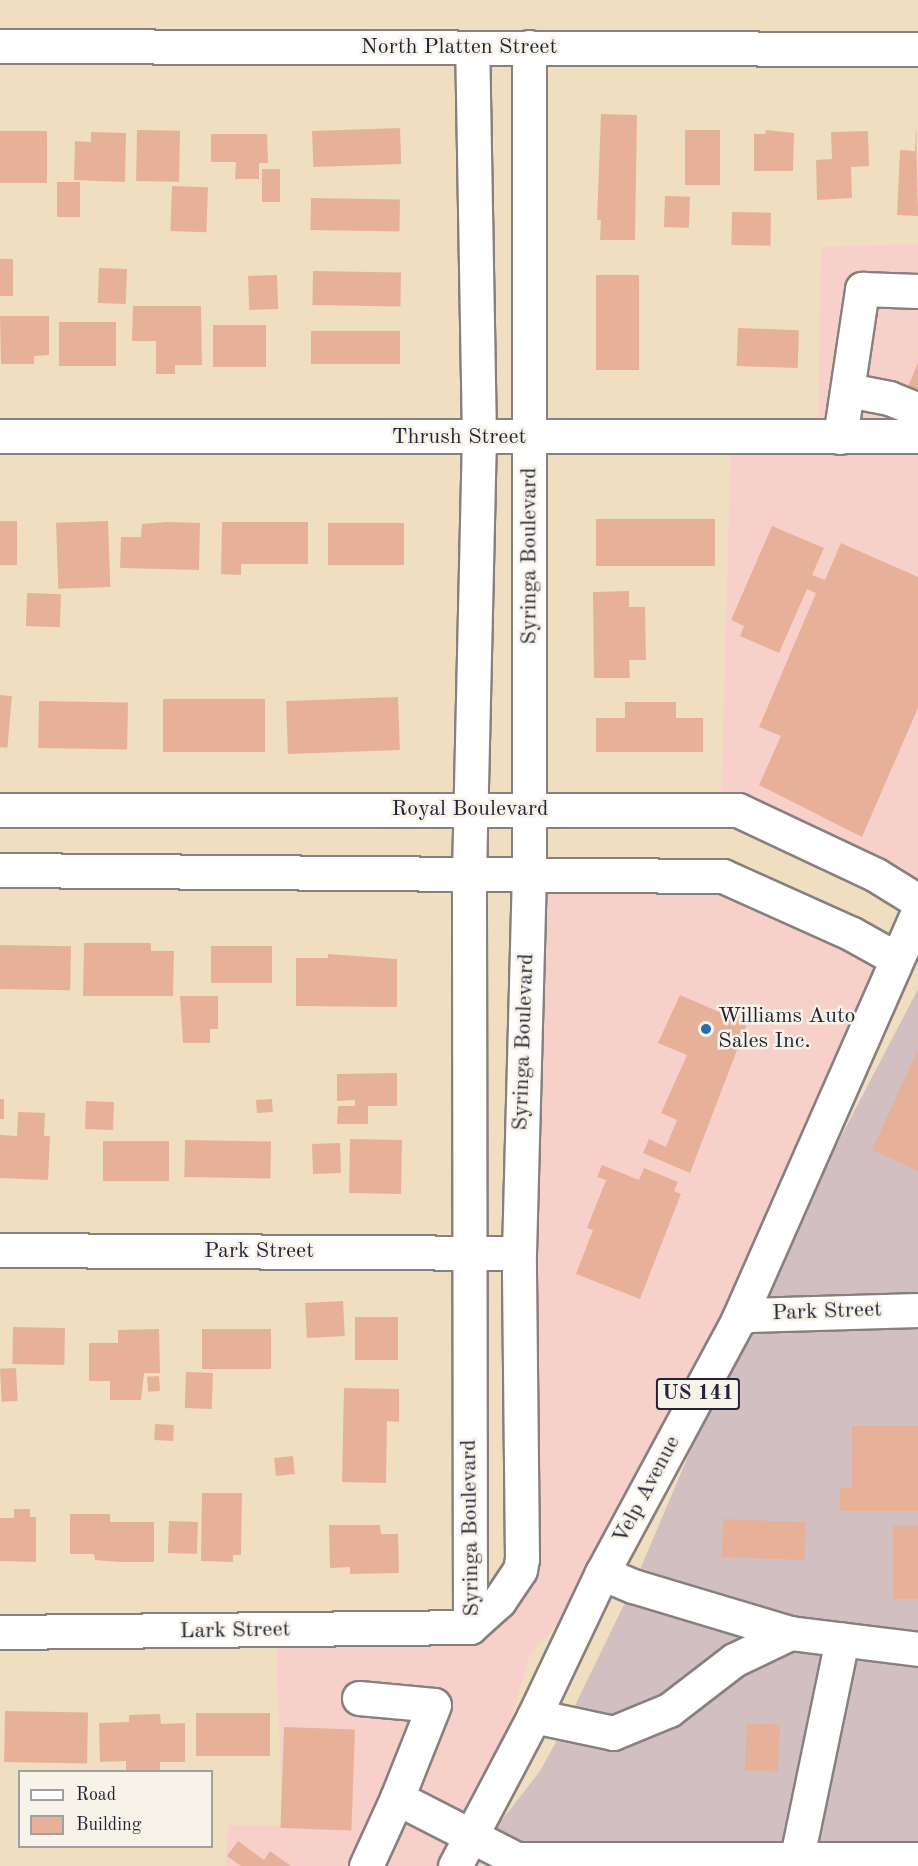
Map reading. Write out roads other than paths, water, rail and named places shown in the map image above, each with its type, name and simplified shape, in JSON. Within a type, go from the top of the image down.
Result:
[{"type":"street","name":"North Platten Street","points":[[0,46],[918,49]]},
{"type":"street","name":"Syringa Boulevard","points":[[470,1627],[499,1601],[520,1570],[522,1559],[519,1253],[529,876],[531,438],[529,47]]},
{"type":"street","name":"Syringa Boulevard","points":[[470,1627],[469,875],[480,438],[472,49]]},
{"type":"street","points":[[840,436],[862,289],[918,291]]},
{"type":"street","points":[[848,390],[889,398],[918,410]]},
{"type":"street","name":"Thrush Street","points":[[0,436],[480,438],[918,436]]},
{"type":"street","name":"Royal Boulevard","points":[[0,810],[738,810],[876,875],[918,901]]},
{"type":"street","points":[[0,870],[723,876],[852,934],[897,959]]},
{"type":"street","name":"Velp Avenue","points":[[455,1866],[534,1716],[602,1573],[738,1320],[918,912]]},
{"type":"street","name":"Park Street","points":[[0,1250],[519,1253]]},
{"type":"street","name":"Park Street","points":[[738,1320],[748,1315],[918,1310]]},
{"type":"street","points":[[602,1573],[633,1586],[790,1633],[918,1649]]},
{"type":"street","name":"Lark Street","points":[[0,1632],[470,1627]]},
{"type":"street","points":[[534,1716],[613,1733],[669,1710],[734,1659],[790,1633]]},
{"type":"street","points":[[797,1857],[842,1640]]},
{"type":"street","points":[[359,1698],[434,1705],[397,1798],[366,1866]]},
{"type":"street","points":[[397,1798],[516,1859],[797,1857],[918,1859]]},
{"type":"place","name":"Williams Auto Sales Inc.","points":[[706,1029]]}]
